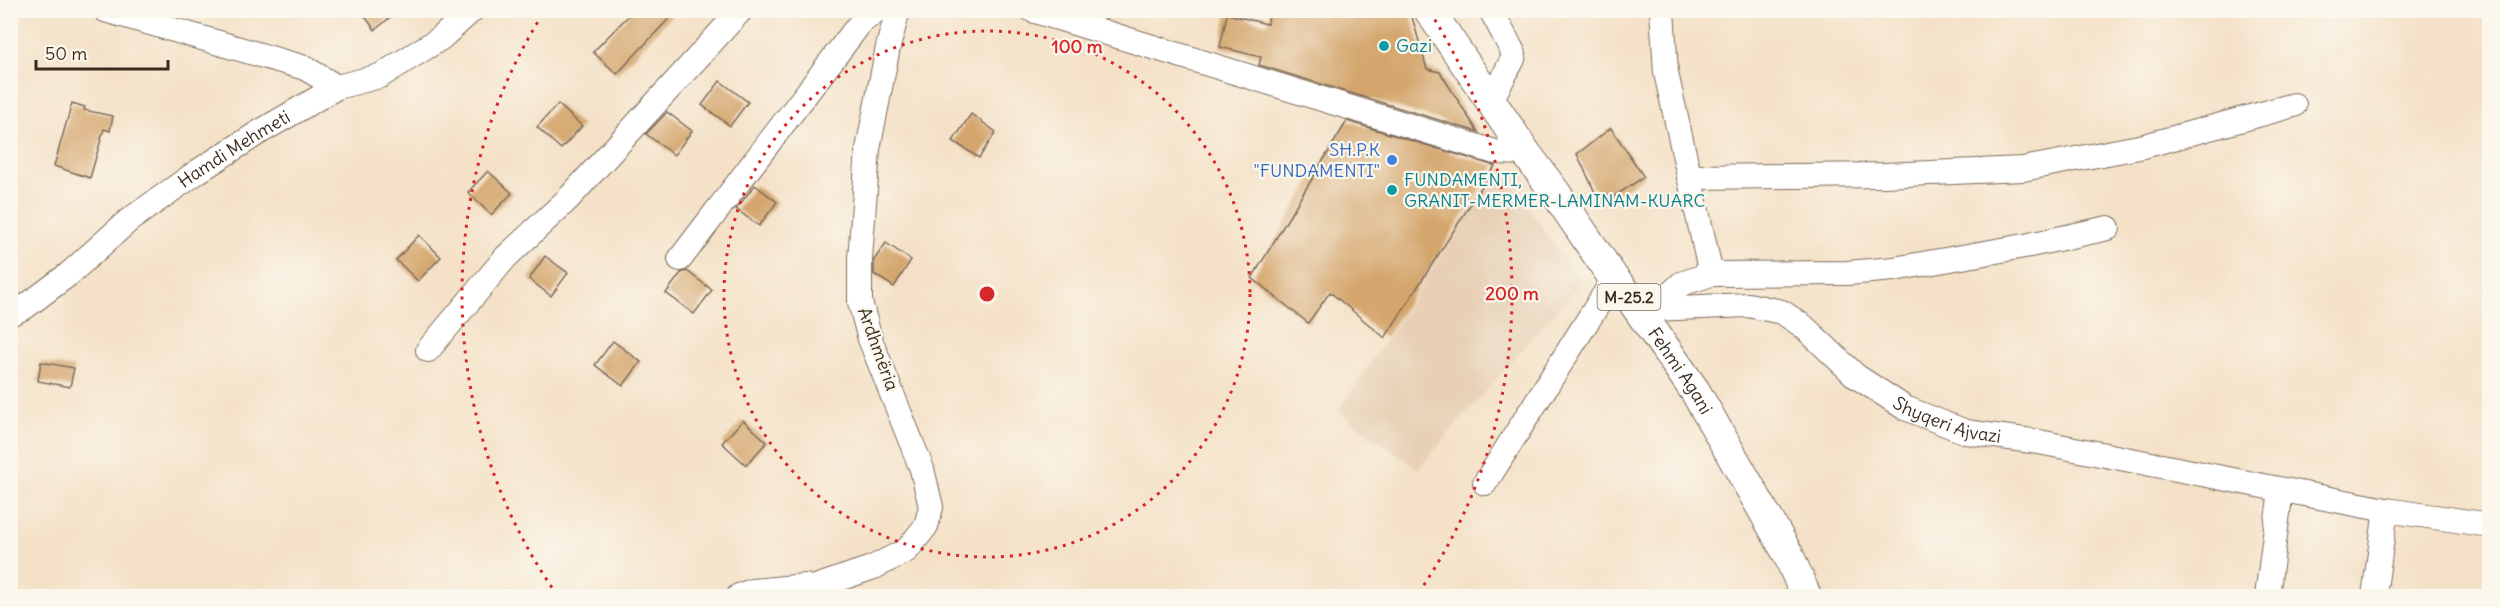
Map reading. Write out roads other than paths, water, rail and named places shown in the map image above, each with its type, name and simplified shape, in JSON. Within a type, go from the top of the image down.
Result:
[{"type":"main road","name":"Fehmi Agani","points":[[1429,10],[1614,279],[1633,302],[1647,312],[1701,400],[1788,554],[1806,597]]},
{"type":"street","points":[[105,10],[295,65],[337,87]]},
{"type":"street","points":[[428,350],[506,256],[568,199],[741,10]]},
{"type":"street","points":[[680,259],[861,22],[877,10]]},
{"type":"street","name":"Ardhmëria","points":[[789,597],[874,567],[907,550],[926,526],[931,507],[922,469],[870,339],[860,302],[860,260],[868,149],[888,47],[898,10]]},
{"type":"street","points":[[1032,10],[1495,152],[1526,153]]},
{"type":"street","points":[[1491,10],[1514,54],[1491,100]]},
{"type":"street","points":[[1662,10],[1666,73],[1712,274]]},
{"type":"street","name":"Hamdi Mehmeti","points":[[10,314],[25,307],[60,281],[128,221],[197,172],[337,87],[380,76],[441,38],[460,14]]},
{"type":"street","points":[[1689,177],[1884,175],[2023,169],[2144,146],[2294,105]]},
{"type":"street","points":[[1647,312],[1681,285],[1712,274],[1847,273],[1894,269],[2030,245],[2108,228]]},
{"type":"street","points":[[1485,483],[1614,279]]},
{"type":"street","name":"Shyqeri Ajvazi","points":[[1647,312],[1748,305],[1782,312],[1803,326],[1856,376],[1905,408],[1966,432],[2039,442],[2386,510],[2490,525]]},
{"type":"street","points":[[2267,597],[2281,490]]},
{"type":"street","points":[[2374,597],[2386,510]]},
{"type":"street","points":[[739,597],[752,591],[828,583]]},
{"type":"place","name":"Gazi","points":[[1384,46]]},
{"type":"place","name":"SH.P.K \"FUNDAMENTI\"","points":[[1392,160]]},
{"type":"place","name":"FUNDAMENTI, GRANIT-MERMER-LAMINAM-KUARC","points":[[1392,190]]}]
